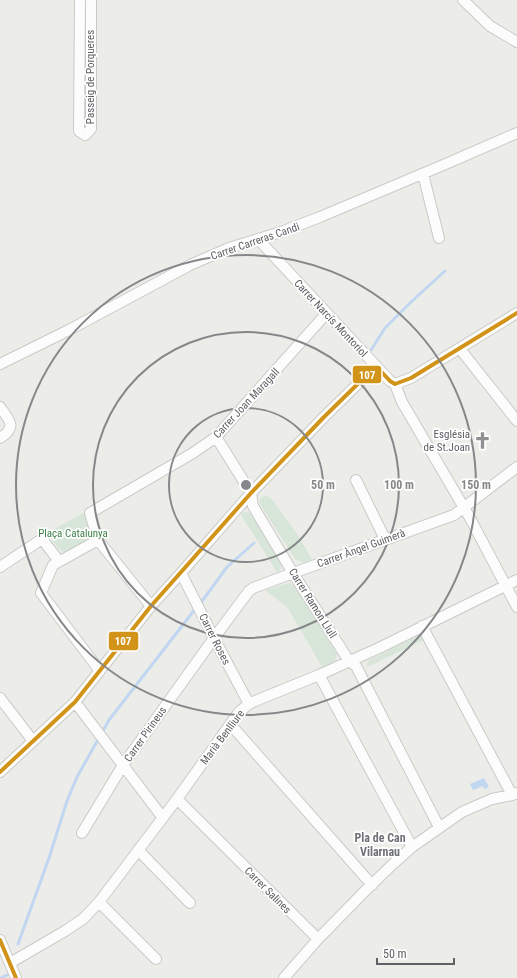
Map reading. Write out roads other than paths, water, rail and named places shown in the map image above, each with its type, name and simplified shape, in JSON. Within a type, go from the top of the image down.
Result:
[{"type":"street","name":"Passeig de Porqueres","points":[[80,0],[79,131],[85,135],[91,129],[91,0]]},
{"type":"street","points":[[463,0],[490,26],[517,42]]},
{"type":"street","name":"Carrer Carreras Candi","points":[[0,364],[69,330],[190,265],[228,248],[320,217],[517,133]]},
{"type":"street","points":[[423,174],[439,238]]},
{"type":"street","name":"Carrer Narcís Montoriol","points":[[258,239],[326,314],[390,381],[395,384],[402,402],[464,508],[517,607]]},
{"type":"street","points":[[395,384],[411,378],[517,313]]},
{"type":"street","name":"Carrer Joan Maragall","points":[[98,540],[90,513],[193,453],[216,437],[326,314]]},
{"type":"street","points":[[460,349],[517,421]]},
{"type":"street","points":[[0,772],[75,702],[151,606],[251,493],[324,417],[376,366]]},
{"type":"street","points":[[0,407],[11,423],[8,432],[0,438]]},
{"type":"street","name":"Carrer Ramon Llull","points":[[216,437],[251,493],[253,506],[293,572],[349,661],[356,666],[439,828]]},
{"type":"street","name":"Carrer Àngel Guimerà","points":[[214,638],[253,588],[293,572],[454,515],[517,467]]},
{"type":"street","points":[[356,480],[386,539]]},
{"type":"street","points":[[0,567],[42,539],[58,561]]},
{"type":"street","points":[[100,671],[41,593],[52,564],[98,540],[151,606]]},
{"type":"street","name":"Carrer Roses","points":[[181,573],[249,704]]},
{"type":"street","name":"Marià Benlliure","points":[[10,963],[83,919],[99,902],[177,799],[239,712],[249,704],[379,648],[517,580]]},
{"type":"street","points":[[284,978],[318,939],[412,847],[462,812],[492,799],[514,794],[479,733],[422,626]]},
{"type":"street","name":"Carrer Pirineus","points":[[82,833],[123,765],[214,638]]},
{"type":"street","points":[[318,675],[412,847]]},
{"type":"street","points":[[0,698],[33,741]]},
{"type":"street","points":[[75,702],[163,818]]},
{"type":"street","points":[[230,725],[372,885]]},
{"type":"street","name":"Carrer Salines","points":[[177,799],[318,939]]},
{"type":"street","points":[[138,850],[190,904]]},
{"type":"street","points":[[99,902],[156,959]]},
{"type":"street","points":[[0,940],[16,978]]},
{"type":"water","points":[[484,778],[489,787],[484,789],[483,786],[473,790],[470,784]]},
{"type":"waterway","points":[[371,350],[385,328],[445,271]]},
{"type":"waterway","points":[[200,604],[227,567],[254,543]]},
{"type":"waterway","points":[[18,944],[49,858],[67,801],[77,777],[109,720],[196,608]]},
{"type":"waterway","points":[[1,978],[7,975]]},
{"type":"place","name":"Església de St.Joan","points":[[483,440]]},
{"type":"district","name":"Pla de Can Vilarnau","points":[[380,845]]},
{"type":"park label","name":"Plaça Catalunya","points":[[73,533]]}]
